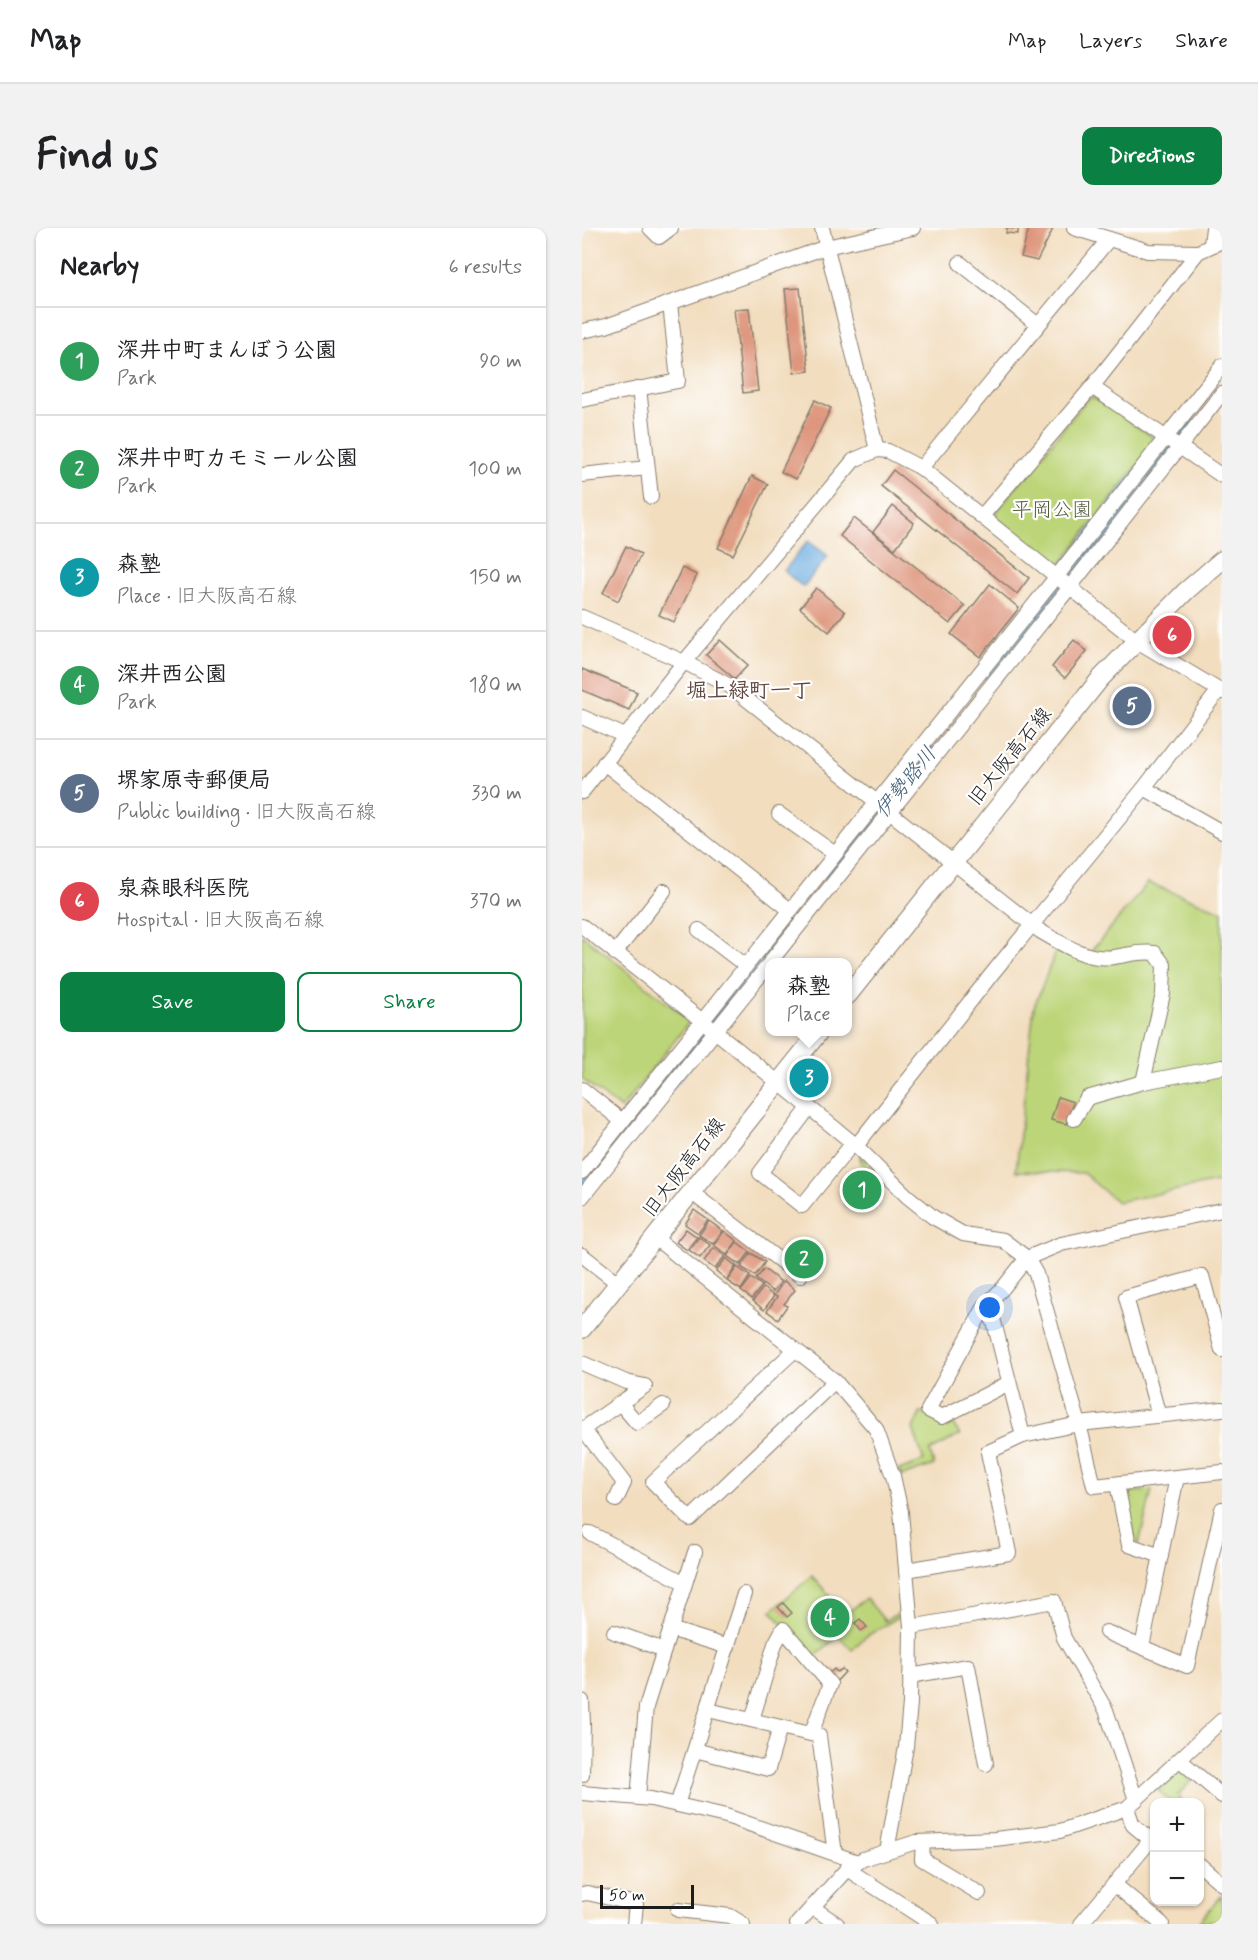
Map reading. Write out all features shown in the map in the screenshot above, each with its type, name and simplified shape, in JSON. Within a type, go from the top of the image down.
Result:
[{"type":"main road","name":"旧大阪高石線","points":[[852,990],[1100,679],[1186,591],[1222,560]]},
{"type":"main road","name":"旧大阪高石線","points":[[582,1329],[816,1036]]},
{"type":"street","points":[[650,228],[659,237],[671,228]]},
{"type":"street","points":[[822,228],[877,450]]},
{"type":"street","points":[[582,331],[606,326],[826,247],[913,228]]},
{"type":"street","points":[[1074,228],[1148,251],[1198,252],[1218,246],[1213,228]]},
{"type":"street","points":[[921,468],[1109,239]]},
{"type":"street","points":[[982,516],[1092,387],[1198,252]]},
{"type":"street","points":[[960,263],[1038,325]]},
{"type":"street","points":[[582,400],[678,381],[670,303]]},
{"type":"street","points":[[1173,443],[1222,366]]},
{"type":"street","points":[[1092,387],[1222,476]]},
{"type":"street","points":[[639,388],[651,497]]},
{"type":"street","points":[[774,958],[884,808],[1063,581],[1173,443],[1222,393]]},
{"type":"street","points":[[582,792],[684,663],[854,459],[877,450],[888,450],[921,468],[1137,641],[1220,691],[1144,788],[802,1206],[760,1173],[809,1108]]},
{"type":"street","points":[[582,475],[648,468]]},
{"type":"street","points":[[582,617],[730,686],[954,861],[1031,926],[1088,956],[1112,957],[1140,951],[1155,953],[1164,965],[1163,994],[1143,1082]]},
{"type":"street","points":[[582,717],[625,736]]},
{"type":"street","points":[[604,763],[790,910]]},
{"type":"street","points":[[1144,788],[1222,832]]},
{"type":"street","points":[[582,1197],[709,1026],[746,966],[835,854],[884,808]]},
{"type":"street","points":[[779,814],[835,854]]},
{"type":"street","points":[[615,953],[664,891]]},
{"type":"street","points":[[582,926],[854,1144],[933,1217],[963,1234],[1003,1240],[1027,1258],[1036,1274],[1079,1424],[1094,1486],[1222,1472]]},
{"type":"street","points":[[699,930],[746,966]]},
{"type":"street","points":[[582,1172],[622,1121],[765,968]]},
{"type":"street","points":[[1074,1119],[1087,1098],[1143,1082],[1222,1067]]},
{"type":"street","points":[[582,1089],[622,1121]]},
{"type":"street","points":[[691,1192],[800,1275]]},
{"type":"street","points":[[1009,1383],[942,1417],[928,1410],[985,1306],[1027,1258],[1061,1244],[1222,1210]]},
{"type":"street","points":[[655,1238],[835,1381],[876,1430],[893,1476],[901,1512],[911,1627],[910,1703],[906,1747],[887,1851]]},
{"type":"street","points":[[582,1255],[619,1284]]},
{"type":"street","points":[[1159,1416],[1126,1297],[1202,1276],[1222,1350]]},
{"type":"street","points":[[985,1306],[994,1322],[1023,1436]]},
{"type":"street","points":[[795,1350],[653,1482],[690,1519],[835,1381]]},
{"type":"street","points":[[582,1363],[626,1382],[645,1386],[583,1429],[624,1483],[616,1500]]},
{"type":"street","points":[[620,1403],[637,1423],[663,1405]]},
{"type":"street","points":[[906,1570],[1009,1552],[988,1452],[1023,1436],[1079,1424],[1222,1409]]},
{"type":"street","points":[[1142,1647],[1177,1477]]},
{"type":"street","points":[[1117,1484],[1129,1545],[1161,1556]]},
{"type":"street","points":[[1106,1632],[1187,1665],[1222,1509]]},
{"type":"street","points":[[590,1533],[685,1583]]},
{"type":"street","points":[[638,1798],[645,1707],[695,1552]]},
{"type":"street","points":[[677,1805],[744,1594]]},
{"type":"street","points":[[911,1627],[1054,1601],[1064,1638],[1106,1710],[1132,1804],[1133,1825],[1150,1836]]},
{"type":"street","points":[[670,1629],[728,1647]]},
{"type":"street","points":[[752,1720],[775,1644],[783,1629],[830,1684],[811,1734]]},
{"type":"street","points":[[614,1632],[664,1650]]},
{"type":"street","points":[[910,1676],[968,1666],[986,1764]]},
{"type":"street","points":[[582,1701],[584,1724],[582,1775]]},
{"type":"street","points":[[708,1710],[819,1736],[835,1854]]},
{"type":"street","points":[[797,1924],[853,1865],[887,1851],[923,1842],[995,1839],[1060,1831],[1132,1804],[1222,1720]]},
{"type":"street","points":[[695,1750],[768,1769],[780,1727]]},
{"type":"street","points":[[1180,1760],[1222,1796]]},
{"type":"street","points":[[582,1793],[638,1798],[726,1816],[835,1854],[932,1924]]},
{"type":"street","points":[[923,1842],[922,1859],[979,1893]]},
{"type":"street","points":[[1081,1924],[1150,1842]]},
{"type":"street","points":[[1204,1868],[1222,1884]]},
{"type":"street","points":[[1114,1884],[1154,1921]]},
{"type":"street","points":[[582,1894],[587,1893],[636,1904],[633,1924]]},
{"type":"street","points":[[812,1907],[837,1924]]},
{"type":"street","points":[[678,1910],[730,1916],[743,1924]]},
{"type":"green space","name":"平岡公園","points":[[1093,397],[1152,436],[1153,446],[1060,565],[1054,565],[996,518],[996,512],[1088,398]]},
{"type":"green space","points":[[1148,883],[1222,911],[1222,1181],[1117,1202],[1083,1173],[1016,1171],[1034,1007],[1057,948],[1088,955]]},
{"type":"green space","points":[[582,935],[690,1021],[621,1109],[582,1079]]},
{"type":"green space","points":[[860,1156],[879,1175],[858,1212],[845,1205],[862,1174]]},
{"type":"green space","points":[[921,1412],[941,1423],[950,1419],[960,1435],[930,1451],[934,1465],[902,1476],[899,1470],[924,1461],[913,1428]]},
{"type":"green space","points":[[1152,1490],[1139,1544],[1135,1540],[1126,1497],[1129,1492]]},
{"type":"green space","points":[[812,1576],[846,1614],[866,1598],[885,1621],[905,1609],[905,1613],[865,1637],[852,1650],[838,1636],[814,1657],[771,1611]]},
{"type":"green space","points":[[1183,1773],[1191,1781],[1178,1795],[1181,1798],[1167,1798],[1158,1791],[1176,1774]]},
{"type":"green space","points":[[1222,1895],[1222,1921],[1198,1923]]},
{"type":"water","points":[[808,541],[828,556],[803,587],[784,571]]},
{"type":"building","points":[[1007,228],[1018,228],[1018,234],[1006,233]]},
{"type":"building","points":[[1029,228],[1053,229],[1037,261],[1021,257]]},
{"type":"building","points":[[800,288],[809,371],[794,373],[785,289]]},
{"type":"building","points":[[749,308],[758,391],[743,393],[734,309]]},
{"type":"building","points":[[815,400],[831,408],[796,479],[781,472]]},
{"type":"building","points":[[893,470],[1029,578],[1017,594],[881,486]]},
{"type":"building","points":[[752,476],[768,484],[733,555],[718,548]]},
{"type":"building","points":[[893,506],[914,523],[895,549],[873,532]]},
{"type":"building","points":[[854,518],[965,606],[950,624],[840,536]]},
{"type":"building","points":[[626,546],[641,554],[618,601],[603,593]]},
{"type":"building","points":[[682,568],[697,575],[674,622],[659,615]]},
{"type":"building","points":[[990,584],[1019,608],[980,657],[951,634]]},
{"type":"building","points":[[816,588],[845,612],[829,632],[800,608]]},
{"type":"building","points":[[720,640],[748,665],[735,679],[706,655]]},
{"type":"building","points":[[1074,640],[1087,651],[1065,678],[1052,667]]},
{"type":"building","points":[[582,669],[637,692],[629,710],[582,690]]},
{"type":"building","points":[[809,1064],[823,1075],[809,1093],[795,1081]]},
{"type":"building","points":[[1058,1097],[1073,1102],[1066,1124],[1051,1120]]},
{"type":"building","points":[[694,1210],[708,1220],[698,1233],[685,1224]]},
{"type":"building","points":[[709,1221],[723,1231],[713,1244],[699,1235]]},
{"type":"building","points":[[686,1229],[697,1237],[687,1250],[676,1242]]},
{"type":"building","points":[[724,1231],[737,1241],[727,1255],[714,1245]]},
{"type":"building","points":[[699,1237],[710,1245],[700,1258],[689,1250]]},
{"type":"building","points":[[737,1242],[750,1252],[740,1265],[727,1256]]},
{"type":"building","points":[[714,1248],[725,1256],[715,1269],[704,1261]]},
{"type":"building","points":[[751,1253],[765,1262],[755,1276],[741,1267]]},
{"type":"building","points":[[726,1258],[736,1266],[727,1280],[716,1271]]},
{"type":"building","points":[[737,1267],[750,1276],[741,1290],[727,1281]]},
{"type":"building","points":[[764,1269],[781,1282],[773,1292],[756,1279]]},
{"type":"building","points":[[751,1278],[762,1286],[752,1299],[741,1291]]},
{"type":"building","points":[[784,1281],[795,1290],[784,1304],[787,1306],[778,1319],[767,1311]]},
{"type":"building","points":[[763,1288],[774,1296],[764,1310],[753,1301]]},
{"type":"building","points":[[783,1603],[792,1613],[787,1617],[778,1607]]},
{"type":"building","points":[[860,1619],[867,1627],[861,1631],[855,1623]]},
{"type":"building","points":[[834,1669],[837,1672],[842,1669],[845,1672],[833,1685],[826,1676]]},
{"type":"waterway","name":"伊勢路川","points":[[993,673],[1185,424]]},
{"type":"waterway","name":"伊勢路川","points":[[833,872],[927,755]]},
{"type":"waterway","name":"伊勢路川","points":[[765,958],[783,936]]},
{"type":"waterway","name":"伊勢路川","points":[[582,1184],[765,958]]},
{"type":"place","name":"泉森眼科医院","points":[[1172,635]]},
{"type":"place","name":"堺家原寺郵便局","points":[[1132,706]]},
{"type":"place","name":"森塾","points":[[809,1078]]},
{"type":"place","name":"深井中町まんぼう公園","points":[[862,1190]]},
{"type":"place","name":"深井中町カモミール公園","points":[[804,1259]]},
{"type":"place","name":"深井西公園","points":[[830,1618]]},
{"type":"district","name":"堀上緑町一丁","points":[[749,690]]}]
